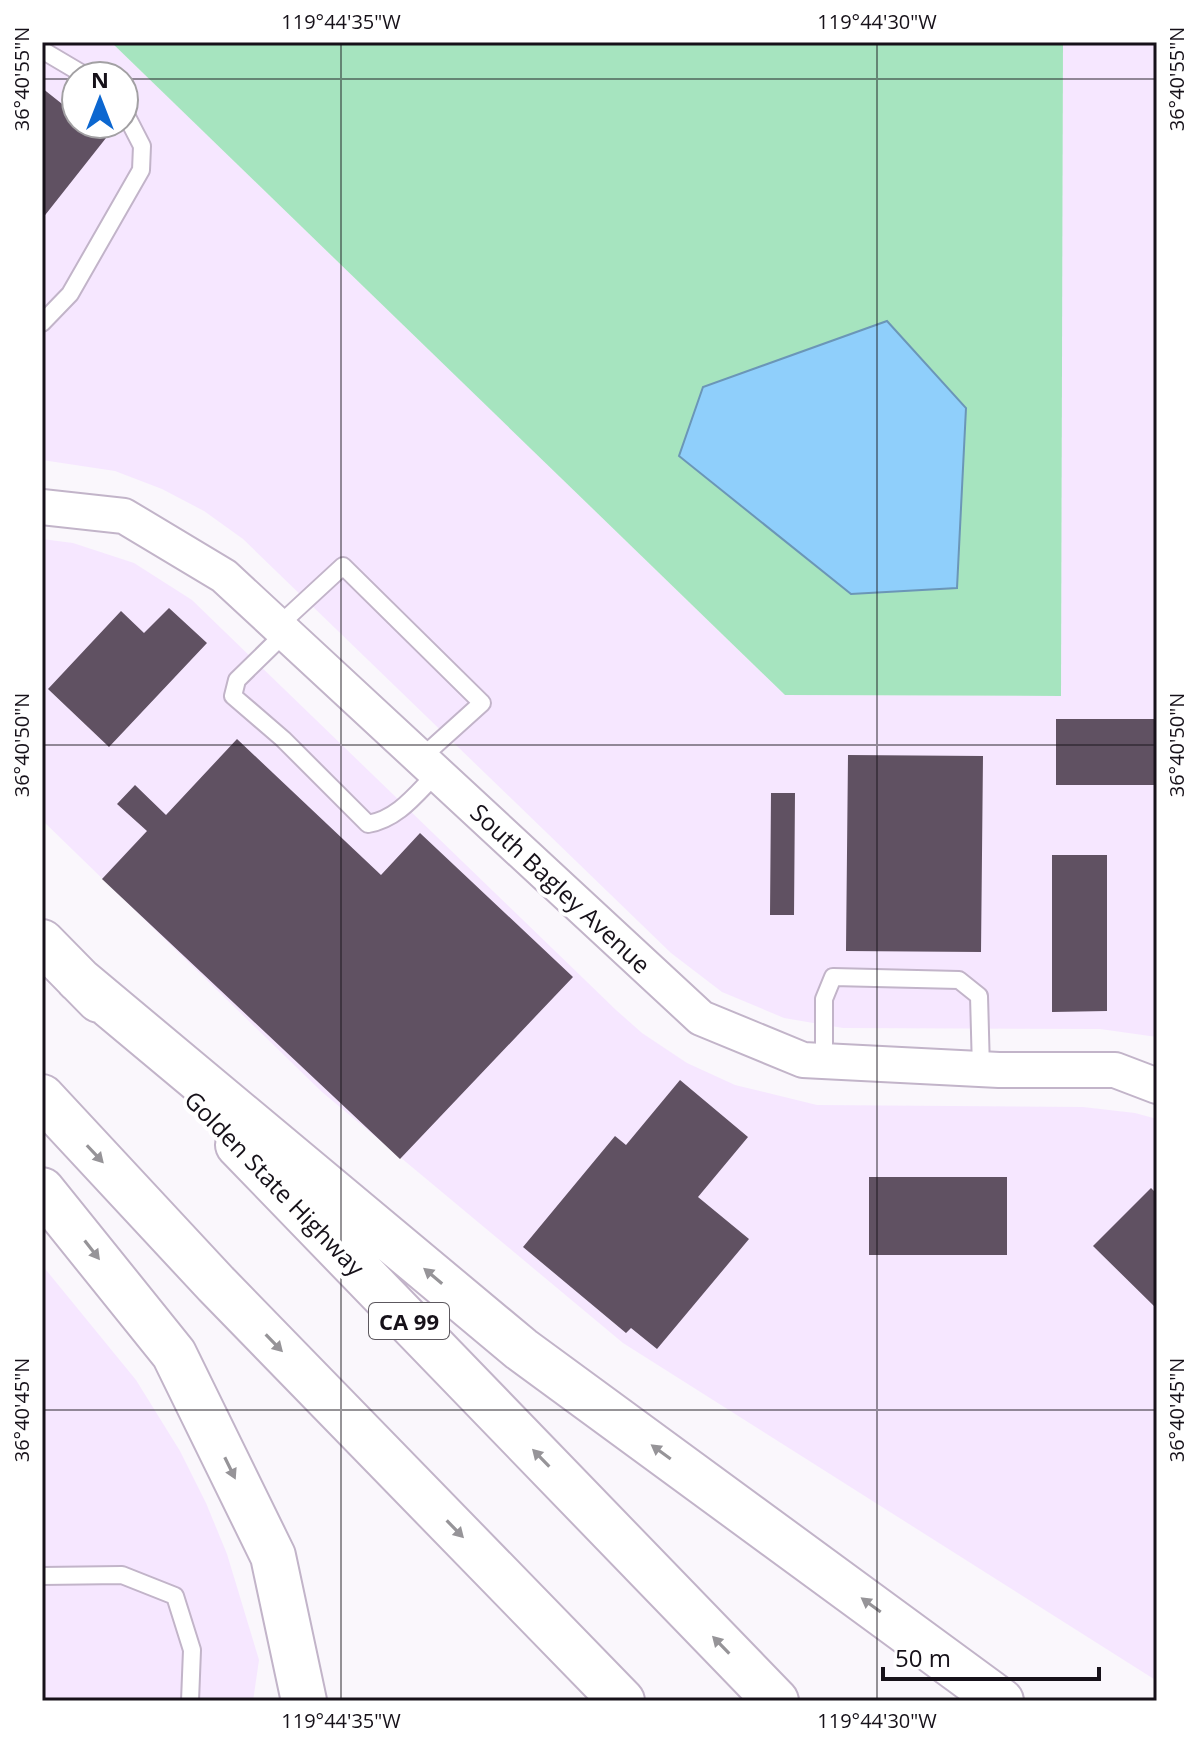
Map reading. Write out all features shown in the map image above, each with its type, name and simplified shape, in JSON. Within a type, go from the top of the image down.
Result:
[{"type":"highway","name":"Golden State Highway","points":[[42,942],[776,1701]]},
{"type":"highway","points":[[78,979],[521,1349],[1001,1701]]},
{"type":"highway","points":[[42,1097],[216,1284],[622,1701]]},
{"type":"highway","points":[[42,1190],[174,1354],[273,1556],[304,1701]]},
{"type":"street","name":"South Bagley Avenue","points":[[42,507],[124,516],[224,576],[701,1018],[803,1060],[981,1069],[1115,1070],[1157,1086]]},
{"type":"lane","points":[[42,50],[60,61]]},
{"type":"lane","points":[[42,323],[70,294],[141,170],[142,146],[139,140]]},
{"type":"lane","points":[[343,566],[482,703],[429,766],[394,815],[385,821],[368,824],[283,739],[233,696],[237,680],[281,629],[343,566]]},
{"type":"lane","points":[[824,1062],[824,999],[833,977],[959,980],[979,996],[981,1069]]},
{"type":"lane","points":[[42,1576],[122,1575],[175,1596],[192,1650],[190,1701]]},
{"type":"shaded area","points":[[42,42],[111,42],[130,60],[60,60],[60,140],[140,140],[140,70],[785,695],[1061,696],[1063,42],[1157,42],[1157,1037],[1100,1029],[843,1028],[784,1018],[722,992],[671,953],[243,539],[204,511],[162,489],[115,471],[42,460]]},
{"type":"shaded area","points":[[42,539],[73,543],[134,563],[192,600],[616,1010],[642,1033],[687,1063],[735,1085],[817,1105],[1083,1107],[1135,1113],[1157,1119],[1157,1681],[623,1343],[322,1092],[42,820]]},
{"type":"shaded area","points":[[42,1265],[136,1380],[180,1451],[206,1503],[227,1554],[259,1660],[253,1701],[42,1701]]},
{"type":"green space","points":[[111,42],[1063,42],[1061,696],[785,695],[140,70],[140,60],[130,60]]},
{"type":"water","points":[[887,321],[966,408],[957,588],[851,594],[679,456],[703,387]]},
{"type":"building","points":[[42,88],[60,102],[60,140],[104,140],[42,219]]},
{"type":"building","points":[[169,608],[207,643],[109,747],[48,689],[121,611],[144,633]]},
{"type":"building","points":[[1056,719],[1157,719],[1157,785],[1056,785]]},
{"type":"building","points":[[237,739],[381,875],[420,833],[573,977],[400,1159],[102,879],[147,831],[117,804],[135,785],[166,815]]},
{"type":"building","points":[[848,755],[983,756],[981,952],[846,951]]},
{"type":"building","points":[[771,793],[795,793],[794,915],[770,915]]},
{"type":"building","points":[[1052,855],[1107,855],[1107,1011],[1052,1012]]},
{"type":"building","points":[[680,1080],[748,1137],[698,1197],[749,1239],[657,1349],[631,1328],[626,1333],[523,1247],[615,1136],[626,1145]]},
{"type":"building","points":[[869,1177],[1007,1177],[1007,1255],[869,1255]]},
{"type":"building","points":[[1151,1188],[1157,1194],[1157,1309],[1093,1246]]}]
